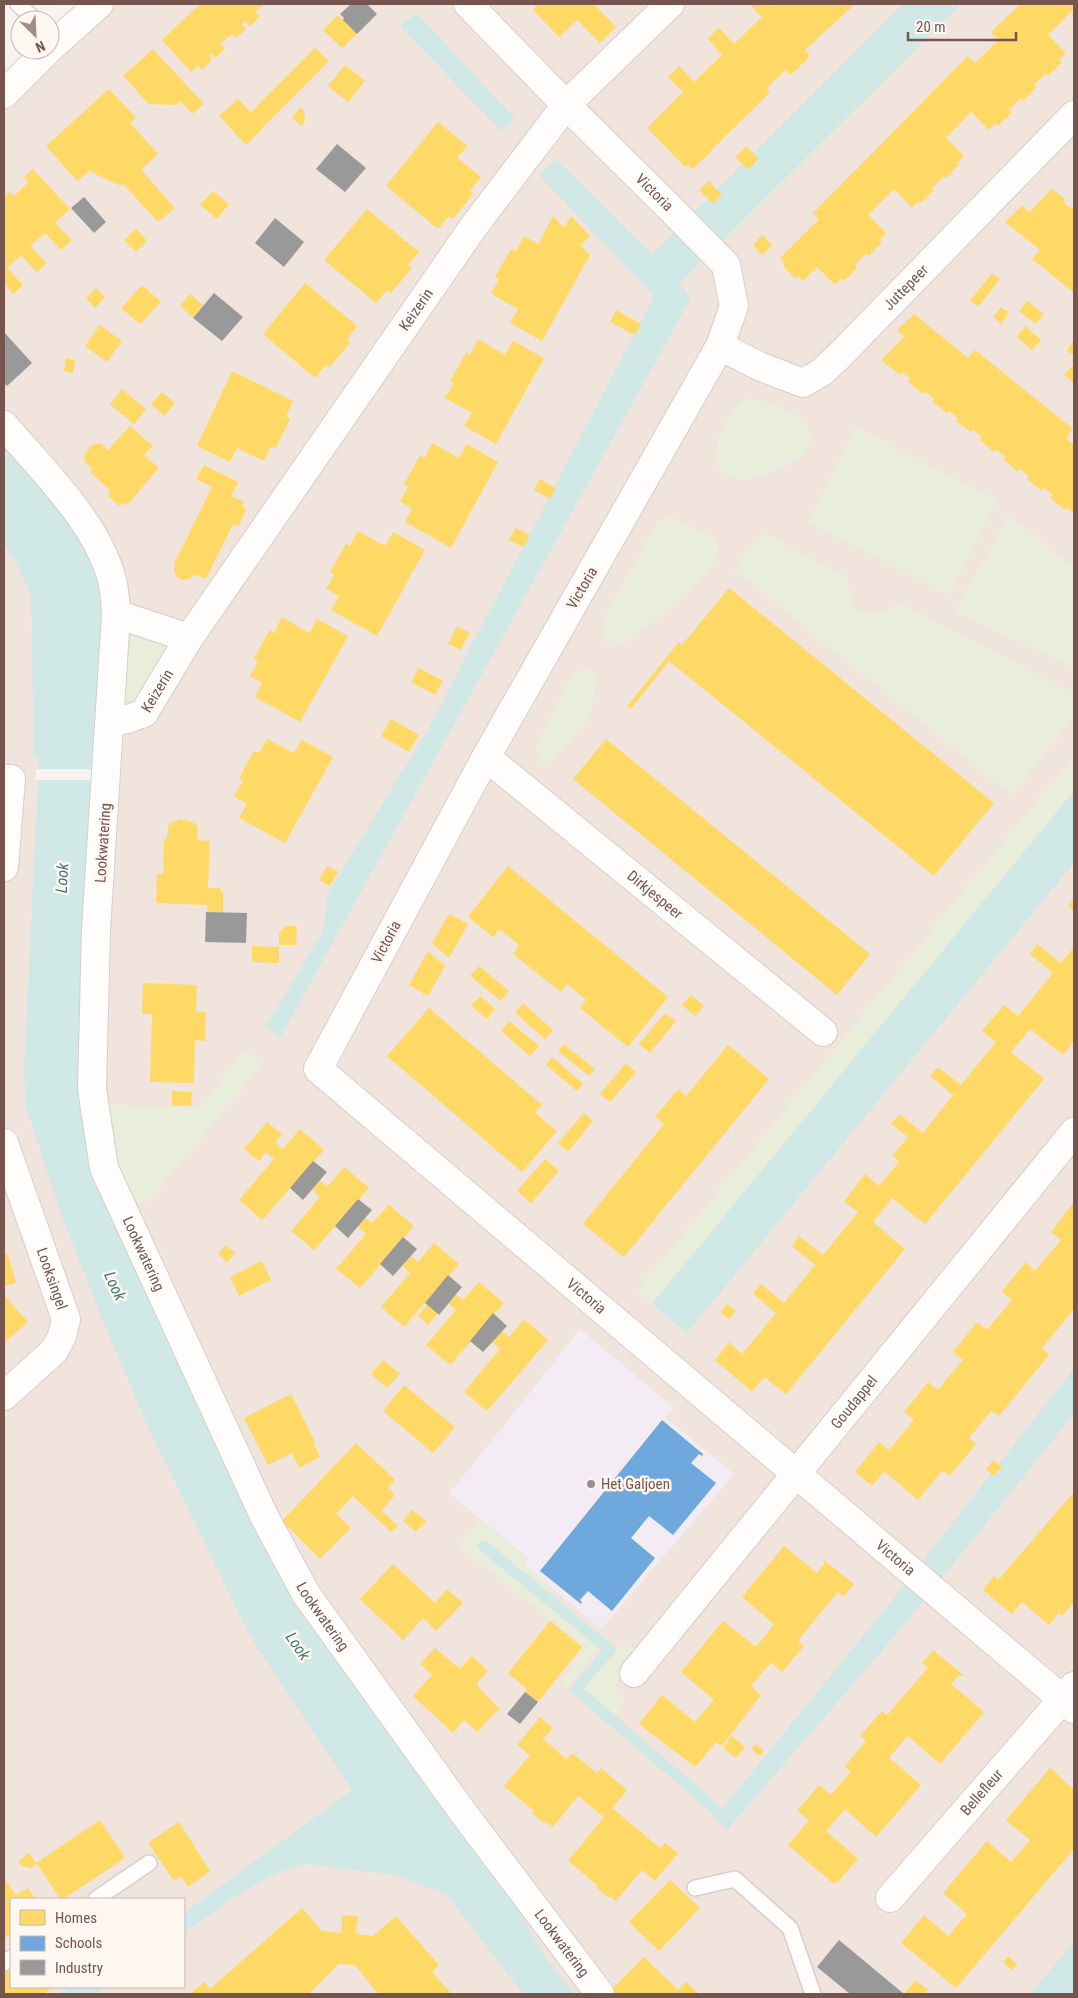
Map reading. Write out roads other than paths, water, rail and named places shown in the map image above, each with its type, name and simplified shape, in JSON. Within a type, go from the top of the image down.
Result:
[{"type":"street","points":[[60,37],[98,4]]},
{"type":"street","name":"Victoria","points":[[468,4],[726,265],[734,306],[720,346],[486,757],[318,1069],[904,1567],[1070,1698]]},
{"type":"street","name":"Keizerin","points":[[110,721],[128,719],[144,713],[189,638],[474,226],[566,105],[670,4]]},
{"type":"street","points":[[4,94],[37,60]]},
{"type":"street","name":"Juttepeer","points":[[720,346],[759,366],[804,383],[822,372],[1073,120]]},
{"type":"street","name":"Lookwatering","points":[[4,425],[86,523],[101,552],[112,580],[116,614],[96,930],[92,1089],[104,1168],[264,1516],[306,1594],[462,1811],[600,1994]]},
{"type":"street","points":[[116,614],[189,638]]},
{"type":"street","name":"Dirkjespeer","points":[[486,757],[823,1032]]},
{"type":"street","points":[[4,779],[11,779],[4,867]]},
{"type":"street","name":"Goudappel","points":[[634,1673],[1074,1132]]},
{"type":"street","name":"Looksingel","points":[[4,1142],[66,1319],[62,1336],[54,1351],[4,1396]]},
{"type":"street","name":"Bellefleur","points":[[890,1898],[1070,1698]]},
{"type":"lane","points":[[97,1898],[149,1863]]},
{"type":"lane","points":[[694,1888],[735,1879],[790,1928],[813,1994]]},
{"type":"water","points":[[903,4],[961,4],[679,284],[691,298],[280,1038],[266,1026],[323,931],[328,893],[427,731],[654,296],[539,175],[555,159],[652,254]]},
{"type":"water","points":[[417,13],[515,119],[501,131],[400,26]]},
{"type":"water","name":"Look","points":[[4,448],[48,491],[64,510],[75,527],[101,591],[92,1172],[256,1531],[297,1609],[345,1667],[515,1906],[547,1959],[575,1994],[523,1994],[447,1895],[394,1875],[306,1864],[273,1875],[257,1883],[185,1932],[185,1912],[352,1790],[250,1636],[147,1425],[107,1332],[61,1214],[26,1107],[24,1070],[39,758],[34,757],[31,598],[20,570],[4,545]]},
{"type":"water","points":[[1074,791],[1074,863],[687,1333],[652,1304]]},
{"type":"water","points":[[1074,1368],[1074,1414],[904,1625],[727,1830],[714,1819],[885,1609]]},
{"type":"water","points":[[1074,1942],[1073,1994],[1030,1994]]},
{"type":"water","points":[[68,1988],[103,1988],[94,1994],[59,1994]]},
{"type":"waterway","points":[[483,1546],[610,1650],[576,1689],[726,1818],[729,1814]]},
{"type":"place","name":"Het Galjoen","points":[[591,1484]]}]
